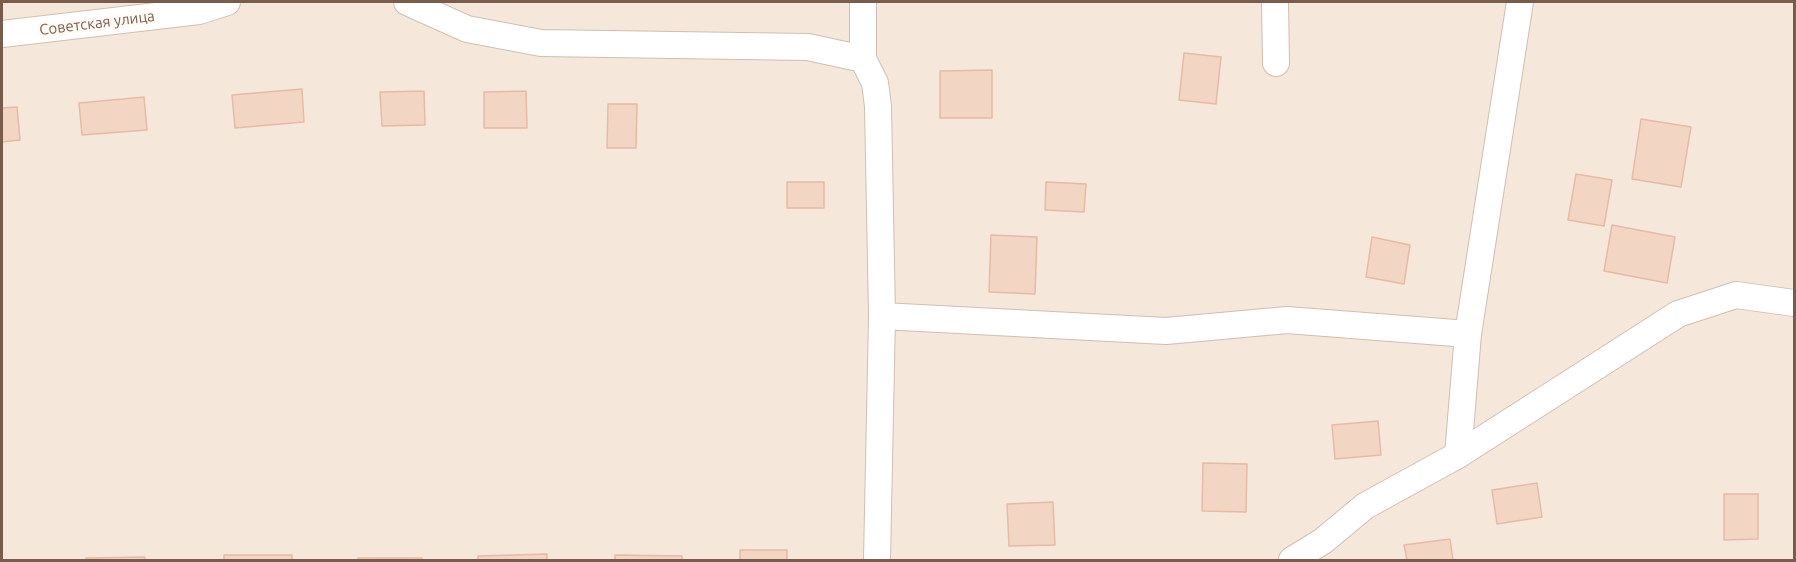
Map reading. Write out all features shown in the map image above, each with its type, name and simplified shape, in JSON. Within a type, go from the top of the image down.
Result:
[{"type":"street","name":"Советская улица","points":[[2,34],[199,11],[227,2]]},
{"type":"street","points":[[407,2],[467,29],[541,43],[808,47],[863,59]]},
{"type":"street","points":[[862,2],[863,59],[875,83],[878,106],[882,315],[877,561]]},
{"type":"street","points":[[1275,2],[1276,63]]},
{"type":"street","points":[[1458,455],[1468,334],[1520,2]]},
{"type":"street","points":[[1292,561],[1323,541],[1365,506],[1458,455],[1678,314],[1736,295],[1794,303]]},
{"type":"street","points":[[882,315],[1166,331],[1287,320],[1468,334]]},
{"type":"shaded area","points":[[2,2],[1794,2],[1794,560],[2,560]]},
{"type":"building","points":[[1184,53],[1221,57],[1216,104],[1179,100]]},
{"type":"building","points":[[992,70],[992,118],[940,118],[940,71]]},
{"type":"building","points":[[302,89],[304,122],[235,128],[232,95]]},
{"type":"building","points":[[424,91],[425,125],[382,126],[380,92]]},
{"type":"building","points":[[526,91],[527,128],[484,128],[484,92]]},
{"type":"building","points":[[144,97],[147,130],[82,135],[79,103]]},
{"type":"building","points":[[608,104],[637,104],[636,148],[607,148]]},
{"type":"building","points":[[17,107],[20,140],[2,142],[2,108]]},
{"type":"building","points":[[1641,119],[1691,127],[1681,187],[1632,179]]},
{"type":"building","points":[[1576,174],[1612,180],[1604,226],[1568,220]]},
{"type":"building","points":[[787,182],[824,182],[824,208],[787,208]]},
{"type":"building","points":[[1046,182],[1086,184],[1084,212],[1045,210]]},
{"type":"building","points":[[1612,225],[1675,237],[1667,283],[1604,271]]},
{"type":"building","points":[[991,235],[1037,237],[1035,294],[989,292]]},
{"type":"building","points":[[1372,237],[1410,245],[1404,284],[1366,277]]},
{"type":"building","points":[[1378,421],[1381,455],[1335,459],[1332,425]]},
{"type":"building","points":[[1203,463],[1247,464],[1246,512],[1202,511]]},
{"type":"building","points":[[1537,483],[1542,517],[1497,524],[1492,490]]},
{"type":"building","points":[[1724,494],[1758,494],[1758,539],[1724,540]]},
{"type":"building","points":[[1053,502],[1055,545],[1009,546],[1007,504]]},
{"type":"building","points":[[1450,539],[1453,560],[1407,560],[1404,545]]},
{"type":"building","points":[[740,550],[787,550],[787,560],[740,560]]},
{"type":"building","points":[[547,554],[547,560],[478,560],[478,556]]},
{"type":"building","points":[[224,555],[292,555],[292,560],[224,560]]},
{"type":"building","points":[[615,555],[682,556],[682,560],[615,560]]},
{"type":"building","points":[[145,557],[145,560],[86,560],[86,558]]},
{"type":"building","points":[[358,558],[422,558],[422,560],[358,560]]}]
